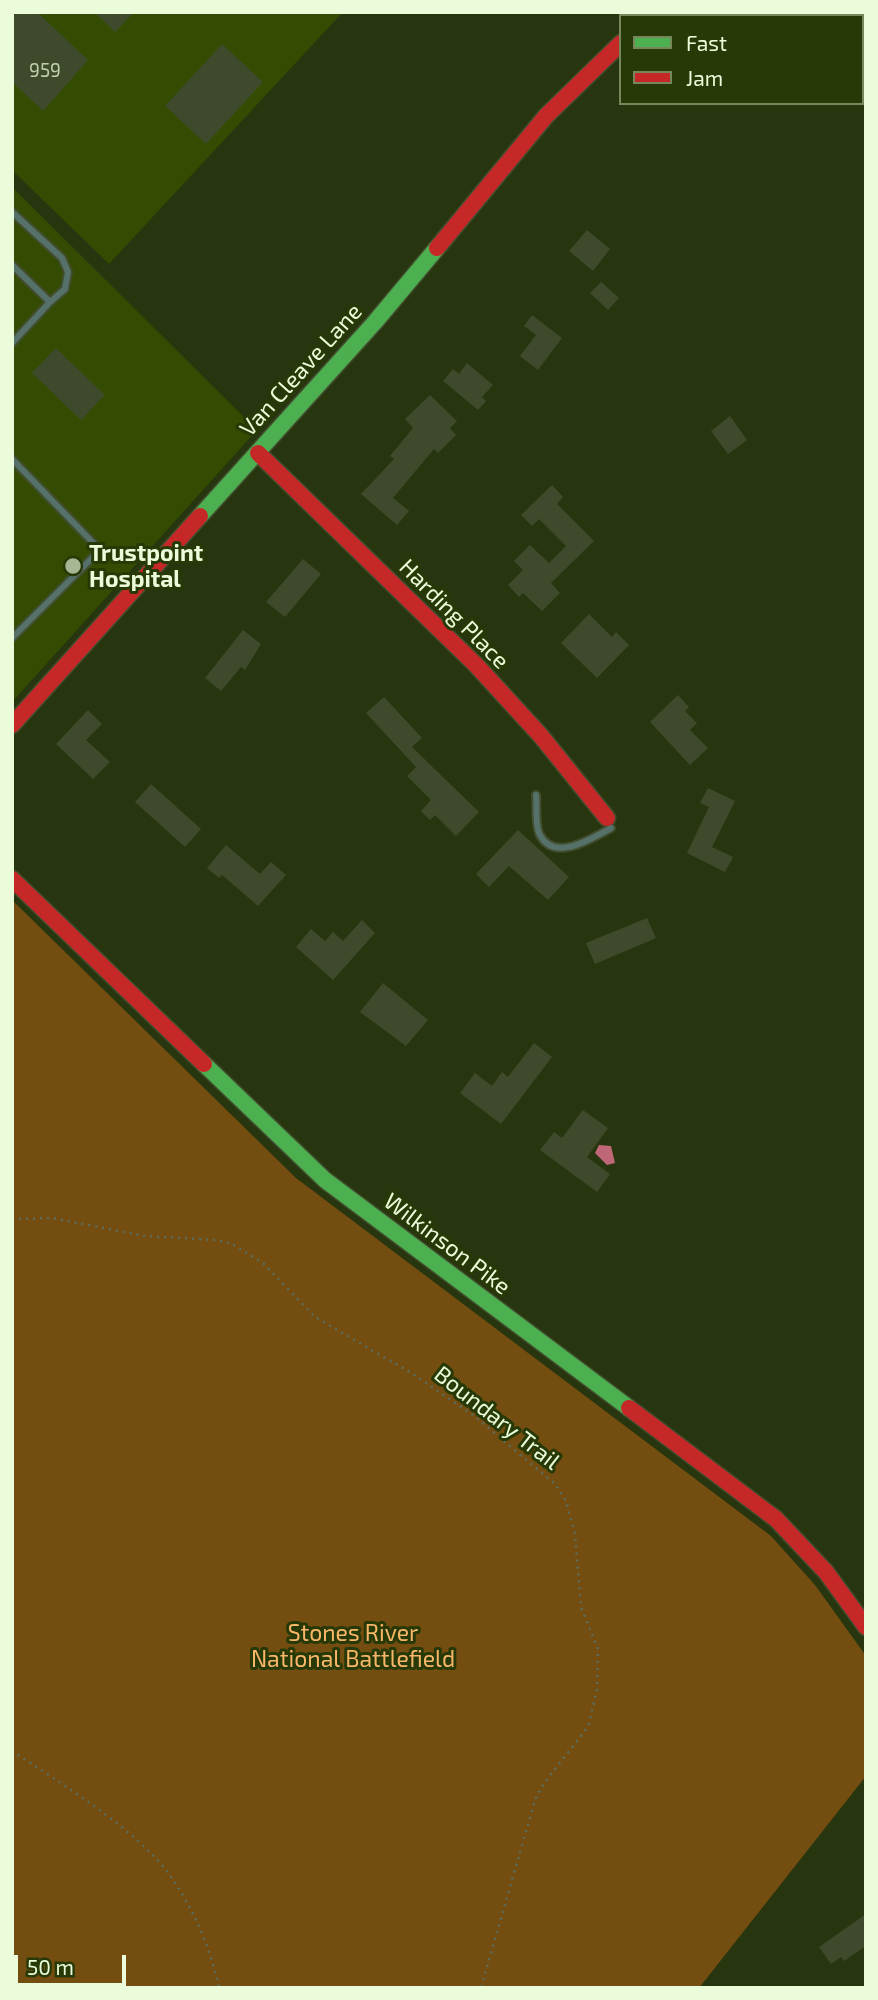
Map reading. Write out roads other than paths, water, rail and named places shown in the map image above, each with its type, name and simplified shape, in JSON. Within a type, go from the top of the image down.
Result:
[{"type":"street","name":"Van Cleave Lane","points":[[12,725],[375,322],[546,116],[619,45]]},
{"type":"street","name":"Harding Place","points":[[258,453],[477,666],[541,736],[609,823]]},
{"type":"street","name":"Wilkinson Pike","points":[[12,879],[325,1180],[776,1519],[826,1572],[866,1627]]},
{"type":"lane","points":[[12,212],[62,258],[68,272],[65,289],[12,343]]},
{"type":"lane","points":[[12,265],[50,302]]},
{"type":"lane","points":[[12,460],[100,550],[12,638]]},
{"type":"lane","points":[[536,795],[539,833],[550,845],[570,849],[609,823]]},
{"type":"place","name":"Trustpoint Hospital","points":[[73,566]]},
{"type":"park label","name":"Stones River National Battlefield","points":[[353,1646]]}]
